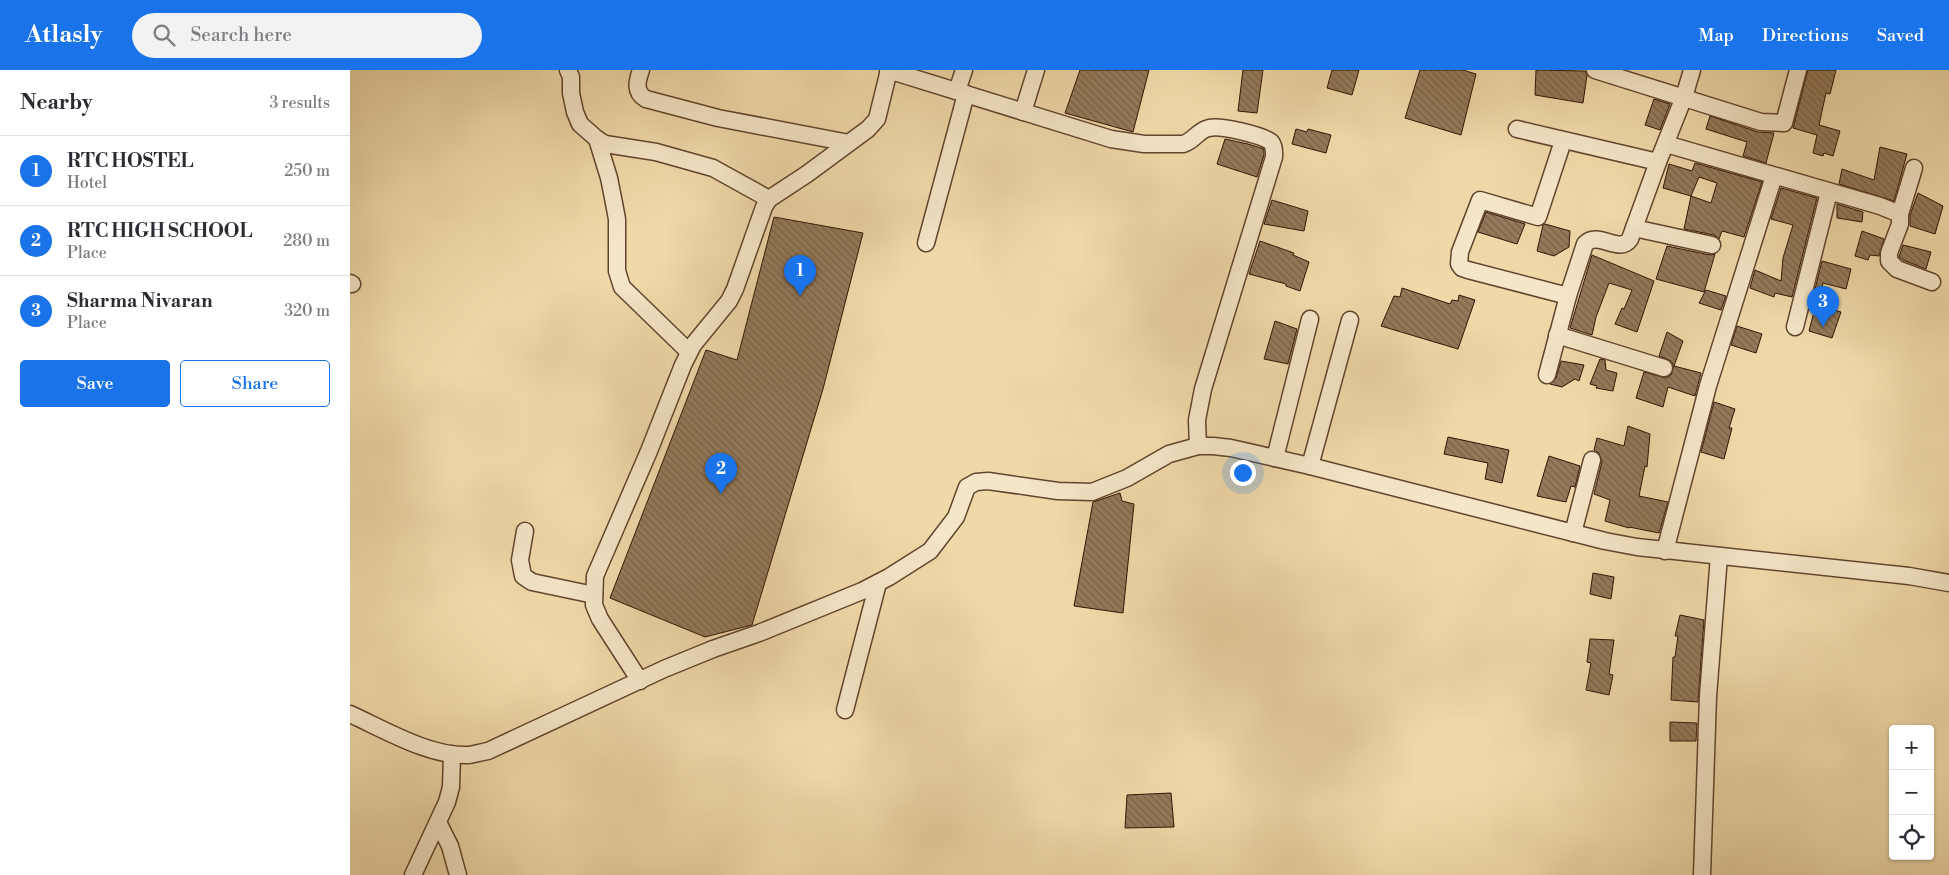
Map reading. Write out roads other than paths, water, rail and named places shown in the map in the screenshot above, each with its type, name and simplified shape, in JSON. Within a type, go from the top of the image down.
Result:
[{"type":"street","points":[[568,70],[571,77],[571,93],[575,112],[580,124],[597,139],[606,144],[656,152],[713,168],[769,199]]},
{"type":"street","points":[[640,70],[638,90],[646,99],[718,118],[849,143]]},
{"type":"street","points":[[640,681],[600,619],[594,605],[595,576],[650,451],[689,352],[729,301],[742,273],[758,221],[769,199],[807,174],[868,129],[877,119],[889,70],[1125,142],[1183,144],[1191,142],[1201,131],[1218,126],[1264,139],[1271,143],[1275,148],[1274,157],[1203,389],[1197,420],[1198,446]]},
{"type":"street","points":[[926,242],[962,93],[964,70]]},
{"type":"street","points":[[1023,112],[1036,70]]},
{"type":"street","points":[[1595,70],[1761,122],[1784,122],[1798,70]]},
{"type":"street","points":[[1547,375],[1568,296],[1585,244],[1589,240],[1595,239],[1622,245],[1630,239],[1684,97],[1692,70]]},
{"type":"street","points":[[1517,129],[1658,162]]},
{"type":"street","points":[[597,139],[609,178],[616,212],[617,270],[622,287],[689,352]]},
{"type":"street","points":[[1563,141],[1538,217],[1480,200],[1459,258],[1462,268],[1568,296]]},
{"type":"street","points":[[1666,144],[1880,206],[1900,214]]},
{"type":"street","points":[[1914,168],[1900,214],[1900,224],[1889,253],[1890,261],[1897,269],[1932,282]]},
{"type":"street","points":[[1664,551],[1708,386],[1774,176]]},
{"type":"street","points":[[1795,327],[1829,192]]},
{"type":"street","points":[[1634,228],[1712,245]]},
{"type":"street","points":[[1275,458],[1310,320]]},
{"type":"street","points":[[1310,466],[1350,320]]},
{"type":"street","points":[[1557,335],[1664,368]]},
{"type":"street","points":[[350,714],[419,745],[452,754],[470,755],[488,751],[713,649],[760,633],[878,583],[930,550],[956,517],[967,487],[976,482],[988,481],[1058,491],[1092,492],[1127,478],[1169,454],[1198,446],[1231,448],[1310,466],[1605,541],[1664,551],[1909,576],[1949,583]]},
{"type":"street","points":[[1573,533],[1592,460]]},
{"type":"street","points":[[525,531],[520,560],[523,576],[532,582],[594,595]]},
{"type":"street","points":[[1702,875],[1708,696],[1718,556]]},
{"type":"street","points":[[845,710],[878,583]]},
{"type":"street","points":[[413,875],[447,802],[451,787],[452,754]]},
{"type":"street","points":[[438,822],[450,846],[458,875]]},
{"type":"place","name":"RTC HOSTEL","points":[[800,296]]},
{"type":"place","name":"Sharma Nivaran","points":[[1823,327]]},
{"type":"place","name":"RTC HIGH SCHOOL","points":[[721,494]]}]
